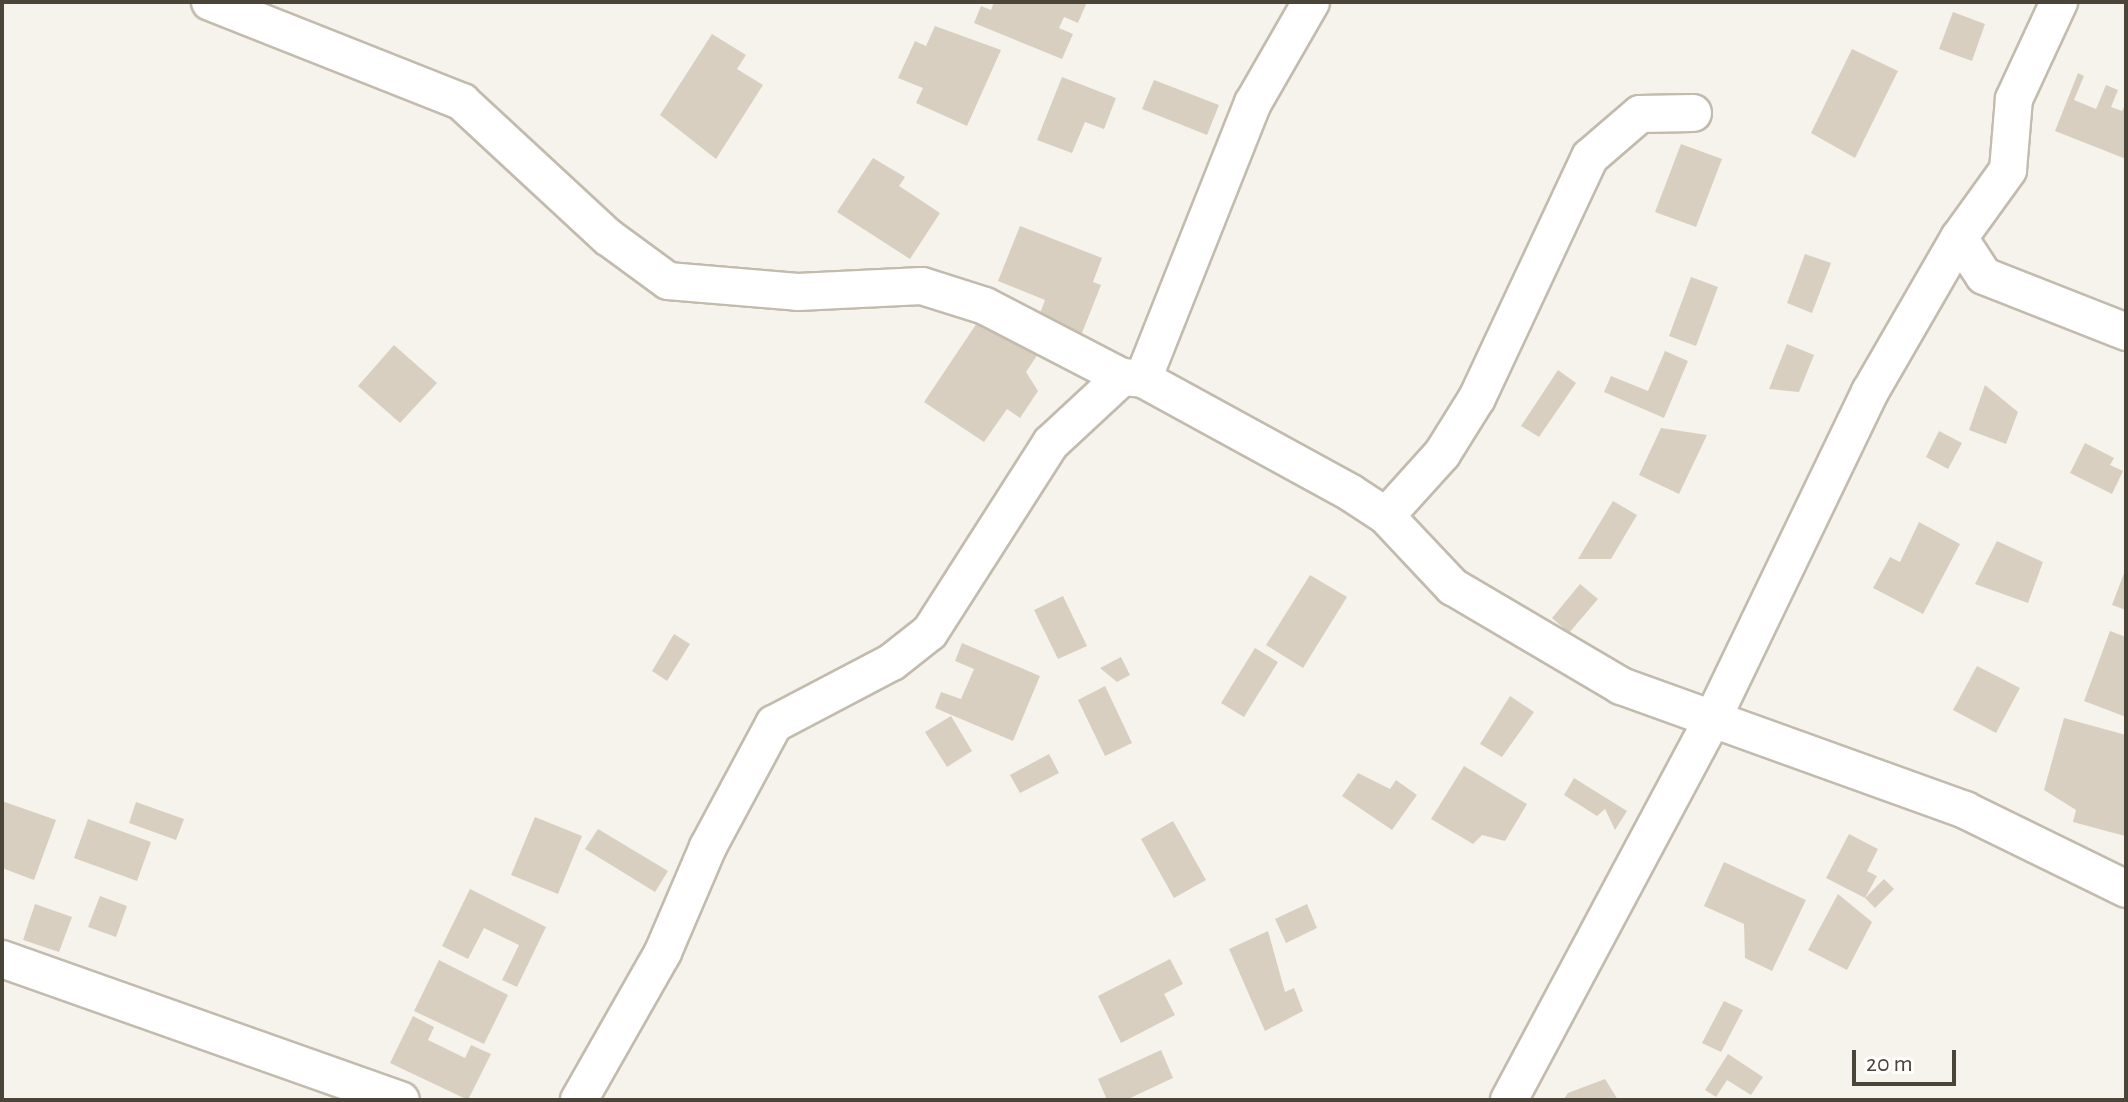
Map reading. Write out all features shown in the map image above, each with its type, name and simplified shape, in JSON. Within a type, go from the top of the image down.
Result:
[{"type":"street","points":[[210,2],[462,102],[608,237],[668,281],[798,292],[922,286],[985,306],[1132,378],[1386,516],[1435,572],[1513,625],[1621,686],[1965,810],[2126,889]]},
{"type":"street","points":[[579,1100],[663,952],[708,847],[774,724],[892,662],[930,632],[1051,443],[1132,378],[1253,103],[1311,2]]},
{"type":"street","points":[[1509,1100],[1713,718],[1870,392],[1959,238],[2008,170],[2014,99],[2059,2]]},
{"type":"street","points":[[1386,516],[1442,454],[1477,398],[1590,157],[1640,114],[1693,113]]},
{"type":"street","points":[[1959,238],[1984,276],[2126,332]]},
{"type":"street","points":[[2,959],[401,1100]]},
{"type":"building","points":[[994,2],[1087,2],[1078,23],[1064,17],[1059,28],[1073,34],[1062,59],[974,23],[981,6],[991,10]]},
{"type":"building","points":[[1953,12],[1985,24],[1972,61],[1939,49]]},
{"type":"building","points":[[935,26],[1001,50],[967,126],[916,103],[923,88],[898,78],[915,41],[926,46]]},
{"type":"building","points":[[712,34],[746,55],[737,69],[763,85],[716,159],[660,115]]},
{"type":"building","points":[[1852,49],[1898,71],[1855,158],[1811,133]]},
{"type":"building","points":[[2078,73],[2084,76],[2074,100],[2096,109],[2106,85],[2118,90],[2111,107],[2122,111],[2126,103],[2126,159],[2055,131]]},
{"type":"building","points":[[1062,77],[1116,98],[1104,129],[1085,122],[1072,153],[1037,140]]},
{"type":"building","points":[[1154,80],[1219,105],[1207,135],[1142,109]]},
{"type":"building","points":[[1681,144],[1722,159],[1696,227],[1655,212]]},
{"type":"building","points":[[873,158],[905,177],[899,186],[940,213],[910,259],[837,212]]},
{"type":"building","points":[[1020,226],[1102,258],[1093,282],[1101,285],[1082,333],[1039,316],[1045,300],[998,281]]},
{"type":"building","points":[[1805,254],[1831,263],[1812,313],[1787,303]]},
{"type":"building","points":[[1691,277],[1718,287],[1696,346],[1669,336]]},
{"type":"building","points":[[985,311],[1042,348],[1026,372],[1038,391],[1020,418],[1007,409],[984,442],[924,402]]},
{"type":"building","points":[[1787,344],[1814,355],[1799,392],[1769,389]]},
{"type":"building","points":[[394,345],[437,383],[400,423],[358,386]]},
{"type":"building","points":[[1665,351],[1688,361],[1664,418],[1604,392],[1611,376],[1648,391]]},
{"type":"building","points":[[1558,370],[1576,383],[1539,437],[1521,426]]},
{"type":"building","points":[[1985,385],[2018,412],[2006,444],[1969,430]]},
{"type":"building","points":[[1661,428],[1707,435],[1679,494],[1639,475]]},
{"type":"building","points":[[1939,431],[1962,443],[1948,469],[1926,457]]},
{"type":"building","points":[[2085,443],[2114,458],[2110,465],[2123,471],[2112,494],[2070,473]]},
{"type":"building","points":[[1613,501],[1637,515],[1611,559],[1578,559]]},
{"type":"building","points":[[1919,522],[1960,544],[1923,614],[1873,588],[1890,557],[1900,562]]},
{"type":"building","points":[[1997,541],[2043,562],[2028,603],[1975,584]]},
{"type":"building","points":[[2126,568],[2126,610],[2112,605]]},
{"type":"building","points":[[1310,575],[1347,597],[1303,668],[1266,645]]},
{"type":"building","points":[[1580,584],[1598,599],[1569,633],[1552,618]]},
{"type":"building","points":[[1063,596],[1087,646],[1058,659],[1034,610]]},
{"type":"building","points":[[2110,631],[2126,637],[2126,717],[2084,701]]},
{"type":"building","points":[[674,634],[690,644],[667,681],[652,671]]},
{"type":"building","points":[[962,643],[1040,676],[1013,741],[935,708],[941,692],[961,699],[974,669],[955,661]]},
{"type":"building","points":[[1255,648],[1278,662],[1244,717],[1221,703]]},
{"type":"building","points":[[1121,657],[1130,675],[1117,682],[1100,668]]},
{"type":"building","points":[[1977,666],[2020,688],[1996,733],[1953,710]]},
{"type":"building","points":[[1105,686],[1132,743],[1105,756],[1078,700]]},
{"type":"building","points":[[1510,696],[1534,712],[1502,757],[1480,744]]},
{"type":"building","points":[[951,716],[972,751],[947,767],[925,732]]},
{"type":"building","points":[[2064,718],[2126,735],[2125,836],[2073,822],[2076,810],[2044,790]]},
{"type":"building","points":[[1049,754],[1059,773],[1020,793],[1010,775]]},
{"type":"building","points":[[1464,766],[1527,804],[1505,841],[1482,835],[1473,844],[1431,819]]},
{"type":"building","points":[[1358,773],[1390,789],[1396,780],[1417,795],[1392,830],[1342,796]]},
{"type":"building","points":[[1574,778],[1627,811],[1615,830],[1605,809],[1597,816],[1564,795]]},
{"type":"building","points":[[2,801],[56,820],[34,880],[2,868]]},
{"type":"building","points":[[136,802],[184,819],[176,840],[129,823]]},
{"type":"building","points":[[535,817],[582,836],[558,894],[511,875]]},
{"type":"building","points":[[88,819],[151,842],[137,881],[74,858]]},
{"type":"building","points":[[1173,821],[1206,880],[1174,898],[1141,839]]},
{"type":"building","points":[[598,829],[668,871],[655,892],[585,849]]},
{"type":"building","points":[[1849,834],[1878,849],[1867,871],[1877,876],[1865,898],[1826,878]]},
{"type":"building","points":[[1724,862],[1806,900],[1772,971],[1745,958],[1744,924],[1704,906]]},
{"type":"building","points":[[1884,879],[1894,889],[1875,908],[1865,898]]},
{"type":"building","points":[[470,889],[546,927],[517,987],[502,980],[519,945],[484,928],[468,959],[442,946]]},
{"type":"building","points":[[1838,894],[1872,922],[1847,970],[1808,950]]},
{"type":"building","points":[[100,896],[127,906],[116,937],[88,927]]},
{"type":"building","points":[[35,904],[72,917],[59,952],[23,940]]},
{"type":"building","points":[[1307,904],[1317,928],[1286,943],[1275,919]]},
{"type":"building","points":[[1268,931],[1285,992],[1294,988],[1303,1011],[1265,1031],[1229,949]]},
{"type":"building","points":[[1170,959],[1183,984],[1164,994],[1175,1015],[1121,1043],[1098,996]]},
{"type":"building","points":[[439,960],[508,995],[484,1044],[414,1011]]},
{"type":"building","points":[[1724,1001],[1743,1010],[1721,1052],[1702,1043]]},
{"type":"building","points":[[413,1016],[434,1027],[428,1040],[465,1058],[471,1045],[491,1054],[468,1100],[390,1063]]},
{"type":"building","points":[[1161,1050],[1173,1078],[1126,1100],[1107,1100],[1098,1079]]},
{"type":"building","points":[[1728,1054],[1763,1077],[1751,1095],[1727,1080],[1716,1097],[1705,1090]]},
{"type":"building","points":[[1605,1079],[1618,1100],[1563,1100],[1568,1093]]}]
